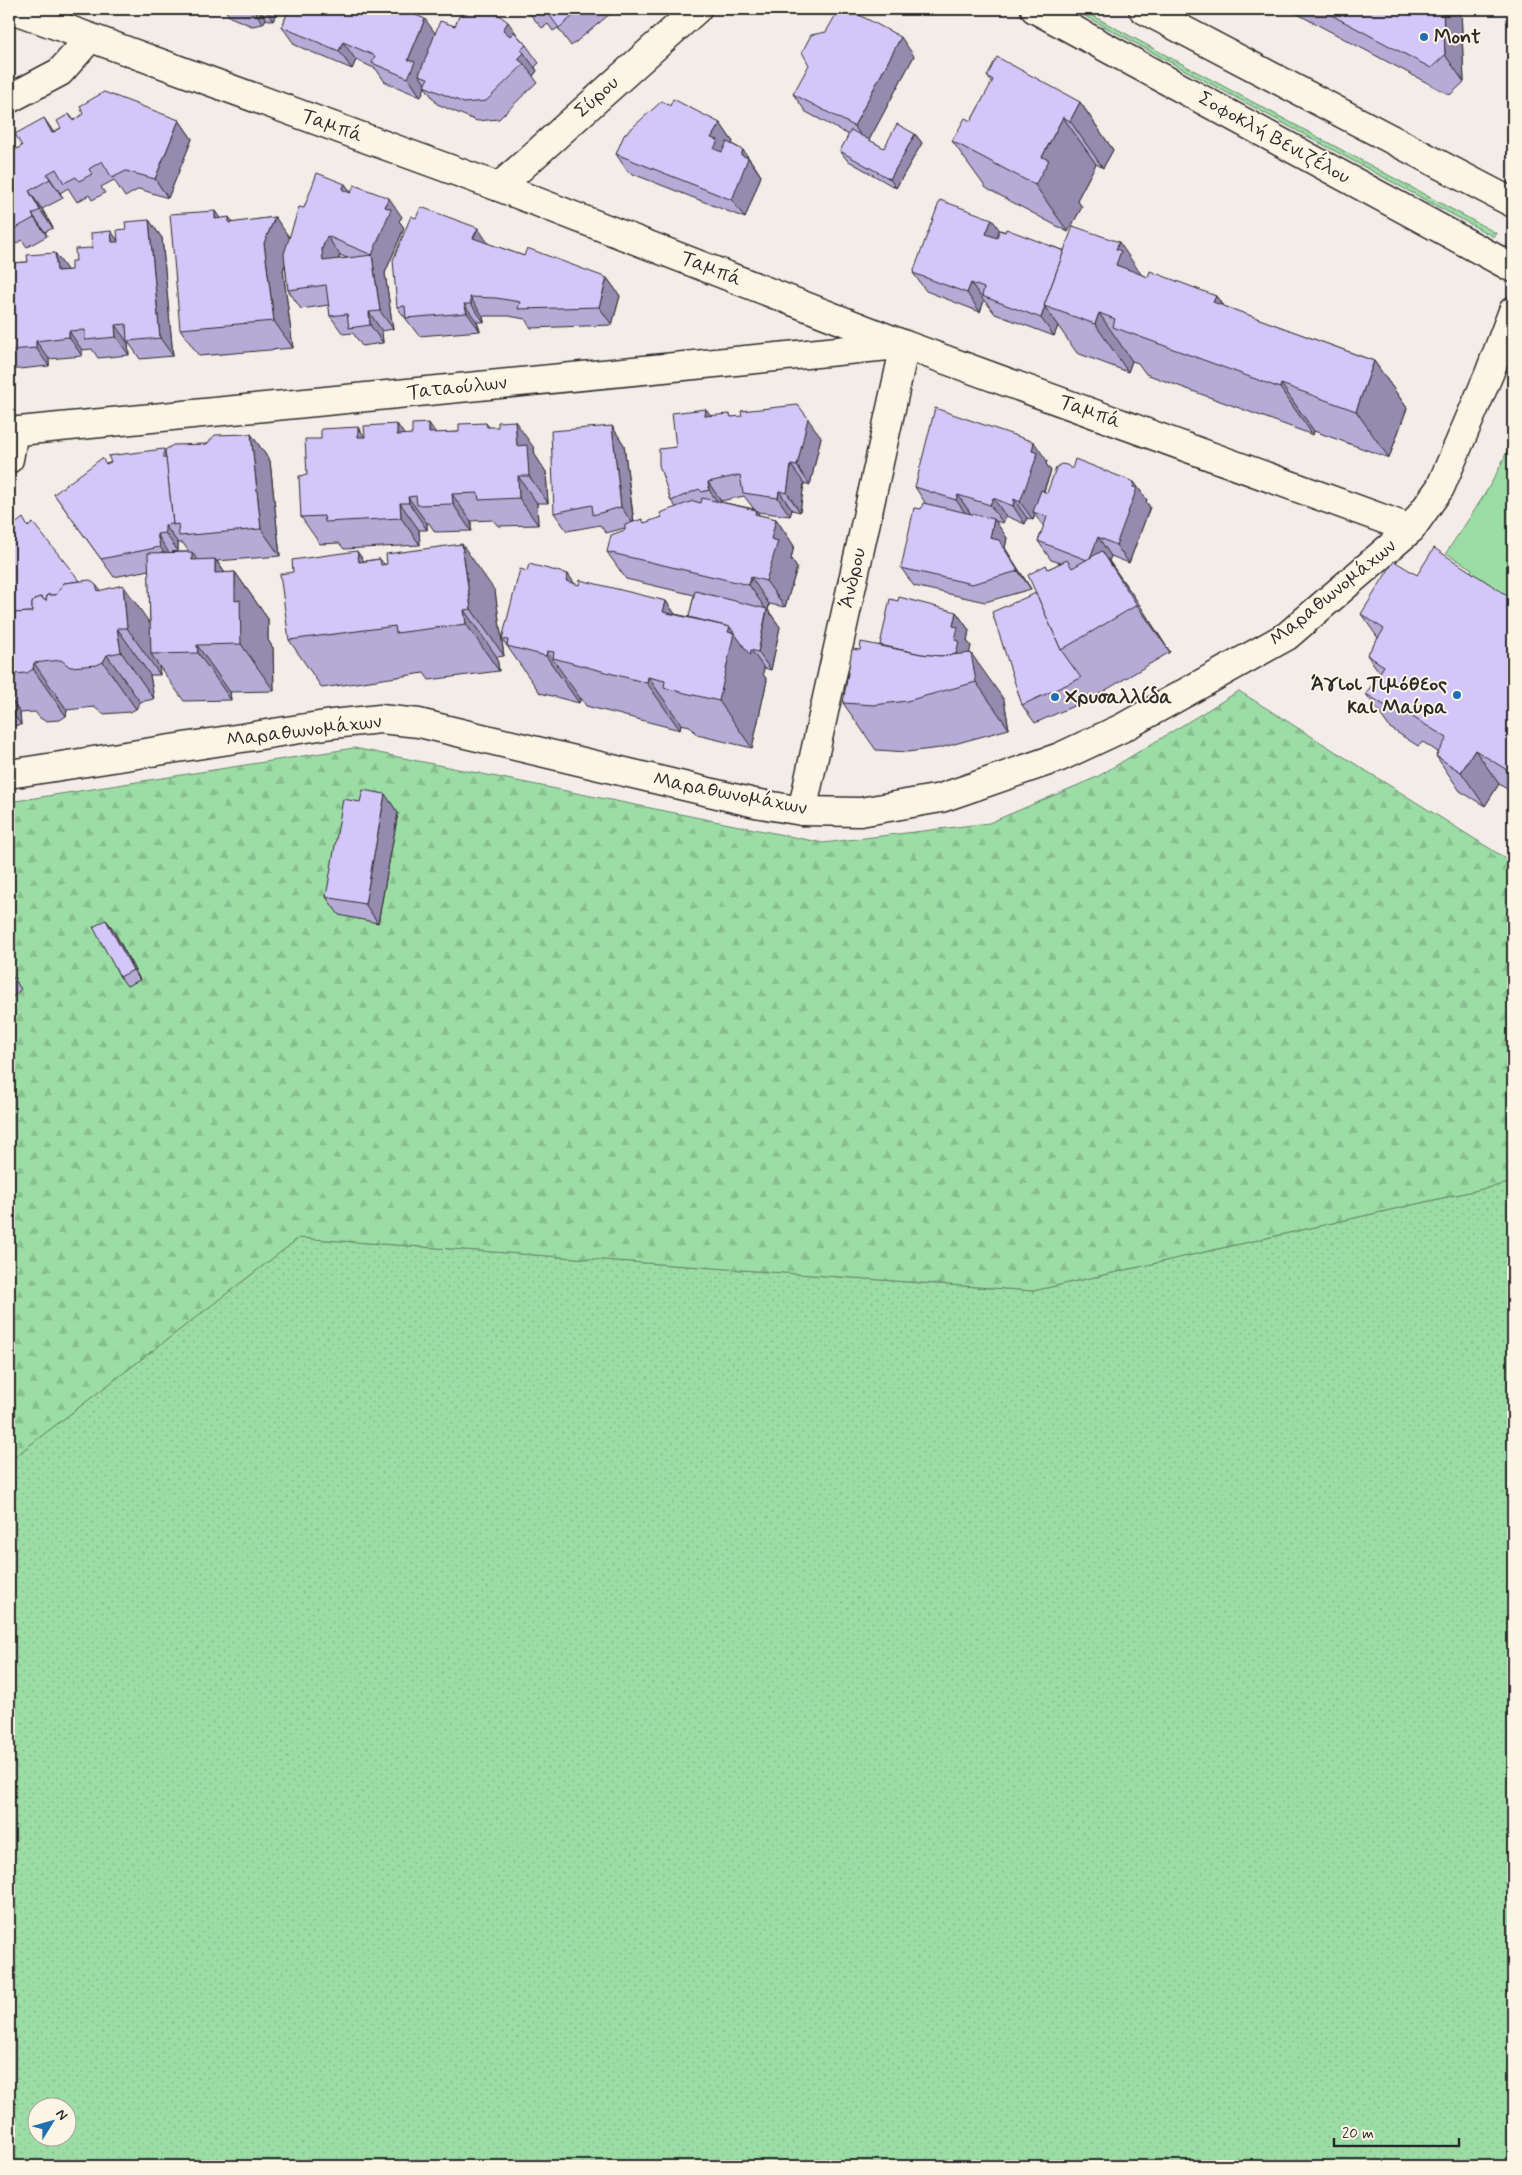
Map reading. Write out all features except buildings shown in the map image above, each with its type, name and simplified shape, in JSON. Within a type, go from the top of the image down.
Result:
[{"type":"street","name":"Ταμπά","points":[[12,9],[499,187],[905,345],[1411,529]]},
{"type":"street","name":"Σύρου","points":[[499,187],[697,9]]},
{"type":"street","name":"Σοφοκλή Βενιζέλου","points":[[1035,9],[1513,268]]},
{"type":"street","points":[[1143,9],[1513,203]]},
{"type":"street","points":[[9,99],[60,72],[90,38]]},
{"type":"street","name":"Μαραθωνομάχων","points":[[9,774],[332,724],[380,719],[419,723],[755,803],[802,811],[860,812],[940,798],[1060,757],[1122,728],[1287,636],[1411,529],[1440,488],[1489,374],[1513,311]]},
{"type":"street","name":"Ταταούλων","points":[[11,431],[905,345]]},
{"type":"street","name":"Άνδρου","points":[[802,811],[905,345]]},
{"type":"street","points":[[9,459],[11,431]]},
{"type":"green space","points":[[1072,9],[1080,9],[1496,233],[1494,237]]},
{"type":"green space","points":[[1513,435],[1513,614],[1466,582],[1472,569],[1446,553],[1492,481]]},
{"type":"green space","points":[[1239,691],[1513,863],[1513,1182],[1033,1291],[299,1238],[9,1461],[9,802],[354,748],[823,843],[989,823],[1097,777]]},
{"type":"green space","points":[[1513,1182],[1513,2166],[9,2166],[9,1461],[299,1238],[1033,1291]]},
{"type":"place","name":"Mont","points":[[1424,37]]},
{"type":"place","name":"Άγιοι Τιμόθεος και Μαύρα","points":[[1457,695]]},
{"type":"place","name":"Χρυσαλλίδα","points":[[1055,697]]}]
